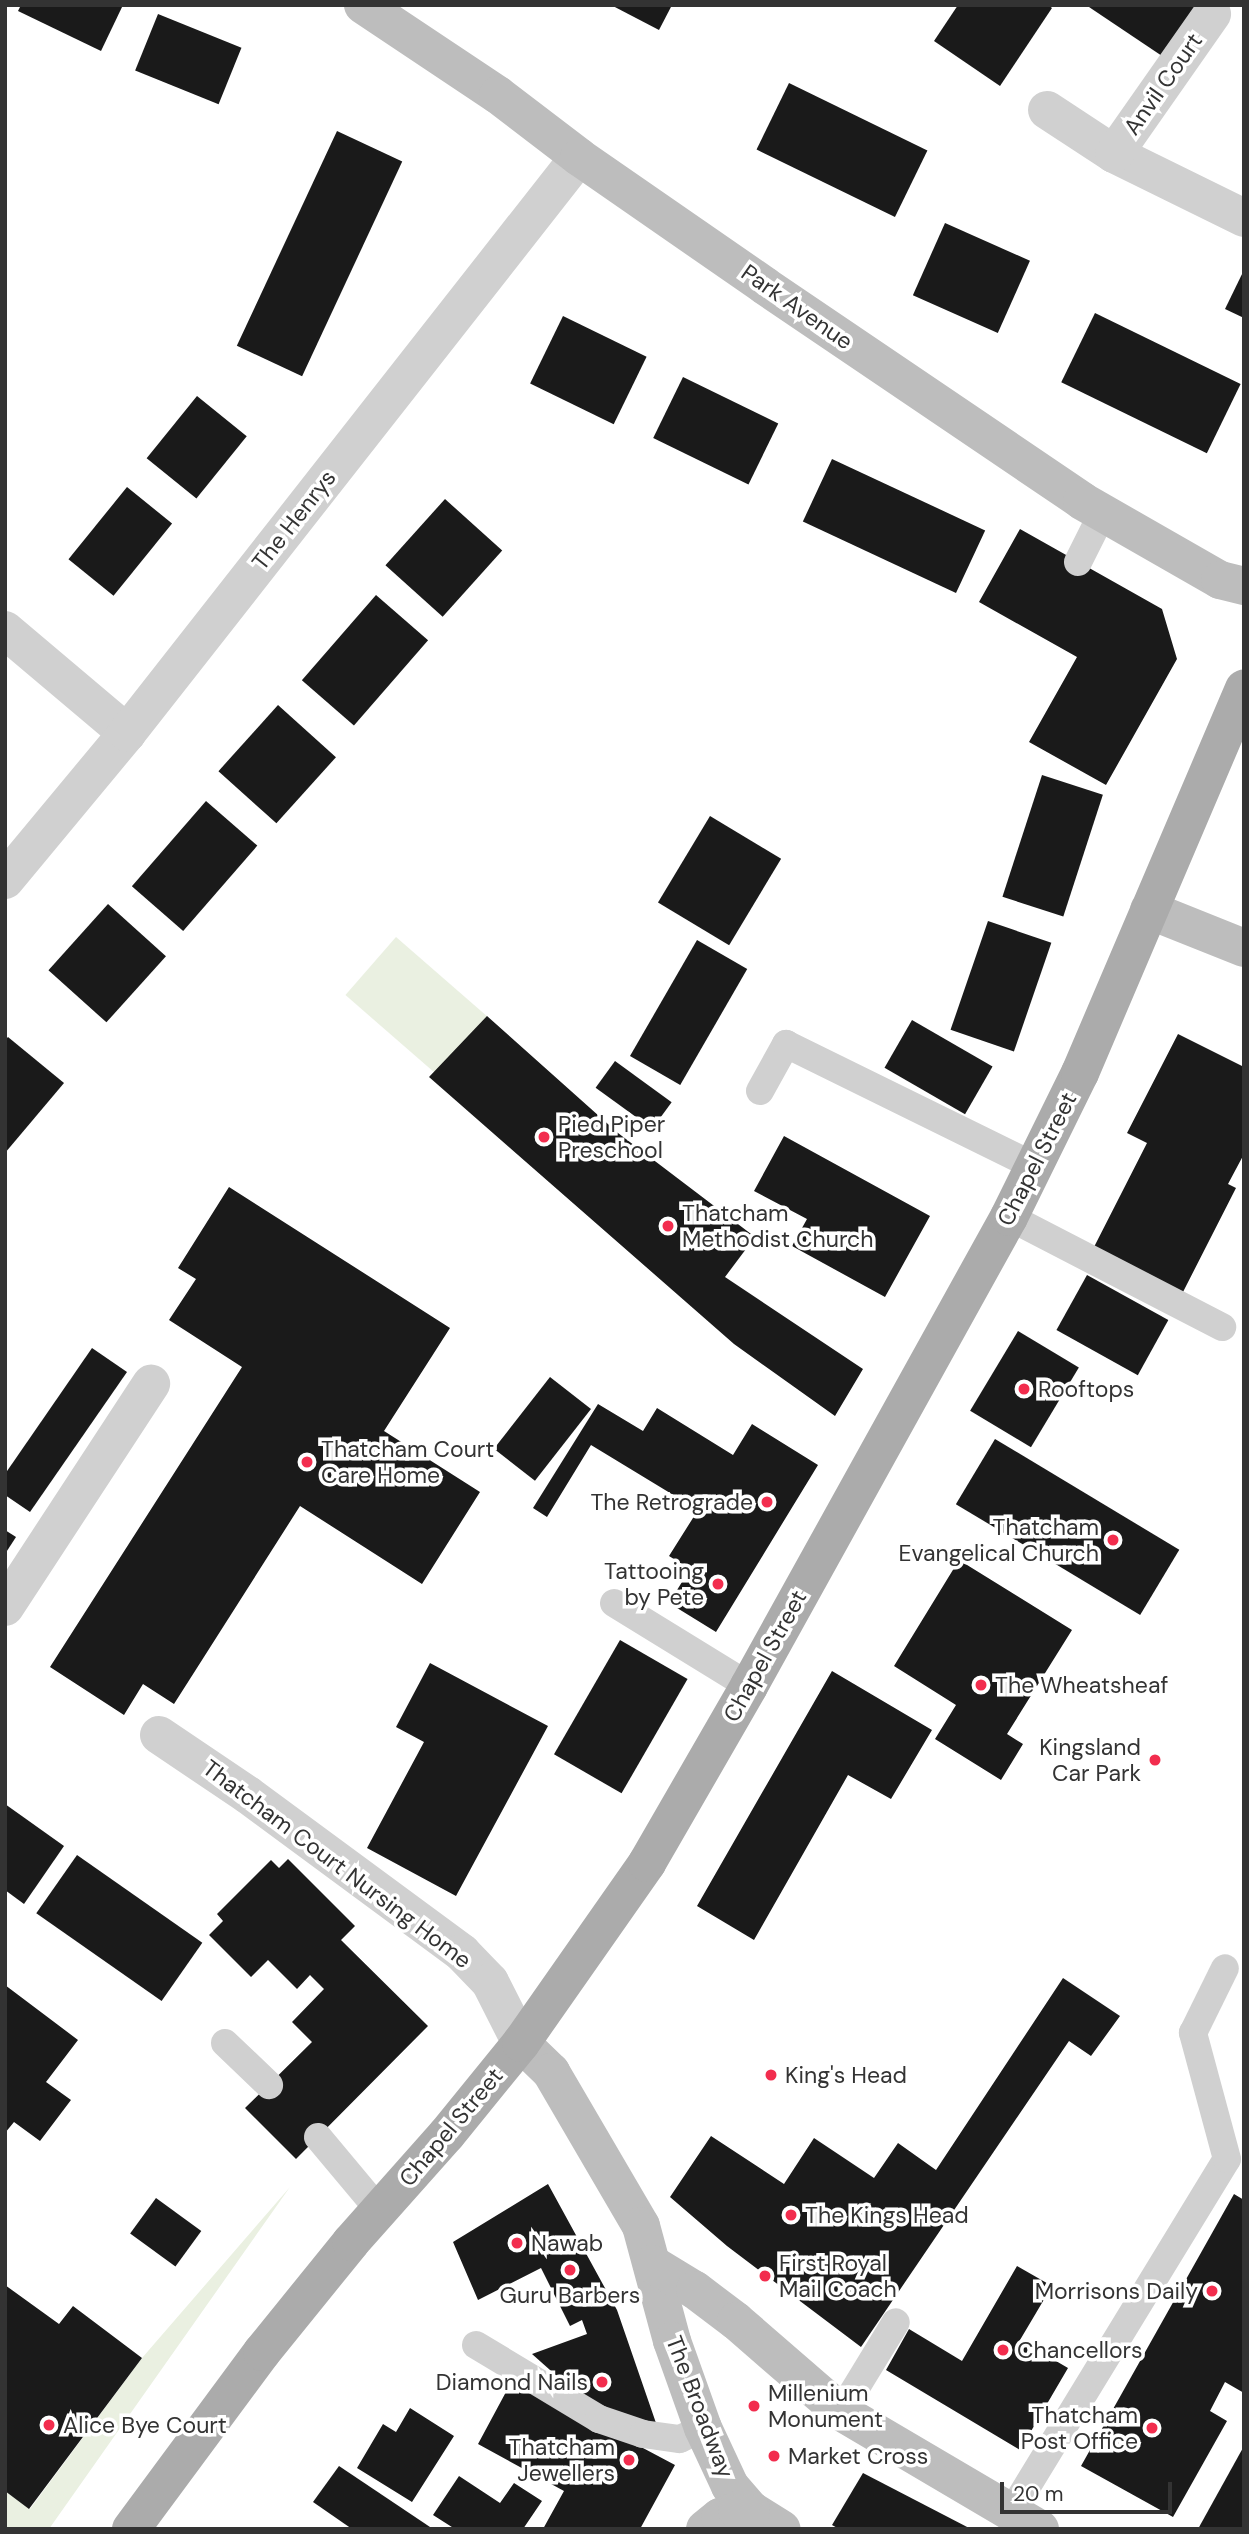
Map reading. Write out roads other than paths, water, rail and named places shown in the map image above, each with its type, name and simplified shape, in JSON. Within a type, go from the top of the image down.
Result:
[{"type":"main road","name":"Chapel Street","points":[[131,2529],[262,2351],[521,2043],[647,1863],[749,1686],[1009,1217],[1080,1073],[1244,688]]},
{"type":"street","name":"Park Avenue","points":[[363,5],[498,95],[579,157],[1102,514],[1220,580],[1244,586]]},
{"type":"street","name":"Anvil Court","points":[[1114,154],[1212,14]]},
{"type":"street","name":"Anvil Court","points":[[1047,110],[1114,154],[1244,218]]},
{"type":"street","name":"The Henrys","points":[[5,880],[127,733],[579,157]]},
{"type":"street","points":[[5,631],[127,733]]},
{"type":"street","points":[[1149,910],[1244,948]]},
{"type":"street","points":[[5,1607],[151,1384]]},
{"type":"street","name":"Thatcham Court Nursing Home","points":[[159,1735],[248,1795],[462,1953],[490,1982],[521,2043]]},
{"type":"street","name":"The Broadway","points":[[521,2043],[551,2072],[641,2226],[672,2341],[703,2428],[730,2486],[766,2519]]},
{"type":"street","points":[[652,2264],[695,2290],[736,2321],[841,2412],[1026,2520]]},
{"type":"street","points":[[705,2529],[720,2517],[737,2510],[766,2519]]},
{"type":"lane","points":[[1078,562],[1102,514]]},
{"type":"lane","points":[[760,1091],[786,1044],[1034,1166]]},
{"type":"lane","points":[[1009,1217],[1222,1327]]},
{"type":"lane","points":[[614,1603],[749,1686]]},
{"type":"lane","points":[[1026,2520],[1227,2159],[1193,2033],[1225,1968]]},
{"type":"lane","points":[[225,2043],[269,2085]]},
{"type":"lane","points":[[318,2137],[379,2210]]},
{"type":"lane","points":[[841,2412],[896,2322]]},
{"type":"lane","points":[[476,2346],[600,2419],[643,2434],[680,2439],[703,2428]]},
{"type":"place","name":"Pied Piper Preschool","points":[[544,1137]]},
{"type":"place","name":"Thatcham Methodist Church","points":[[668,1226]]},
{"type":"place","name":"Rooftops","points":[[1024,1389]]},
{"type":"place","name":"Thatcham Court Care Home","points":[[307,1462]]},
{"type":"place","name":"The Retrograde","points":[[767,1502]]},
{"type":"place","name":"Thatcham Evangelical Church","points":[[1113,1540]]},
{"type":"place","name":"Tattooing by Pete","points":[[718,1584]]},
{"type":"place","name":"The Wheatsheaf","points":[[981,1685]]},
{"type":"place","name":"Kingsland Car Park","points":[[1155,1760]]},
{"type":"place","name":"King's Head","points":[[771,2075]]},
{"type":"place","name":"The Kings Head","points":[[791,2215]]},
{"type":"place","name":"Nawab","points":[[517,2243]]},
{"type":"place","name":"Guru Barbers","points":[[570,2270]]},
{"type":"place","name":"First Royal Mail Coach","points":[[765,2276]]},
{"type":"place","name":"Morrisons Daily","points":[[1212,2291]]},
{"type":"place","name":"Chancellors","points":[[1003,2350]]},
{"type":"place","name":"Diamond Nails","points":[[602,2382]]},
{"type":"place","name":"Millenium Monument","points":[[754,2406]]},
{"type":"place","name":"Alice Bye Court","points":[[49,2425]]},
{"type":"place","name":"Thatcham Post Office","points":[[1152,2428]]},
{"type":"place","name":"Market Cross","points":[[774,2456]]},
{"type":"place","name":"Thatcham Jewellers","points":[[629,2460]]}]
